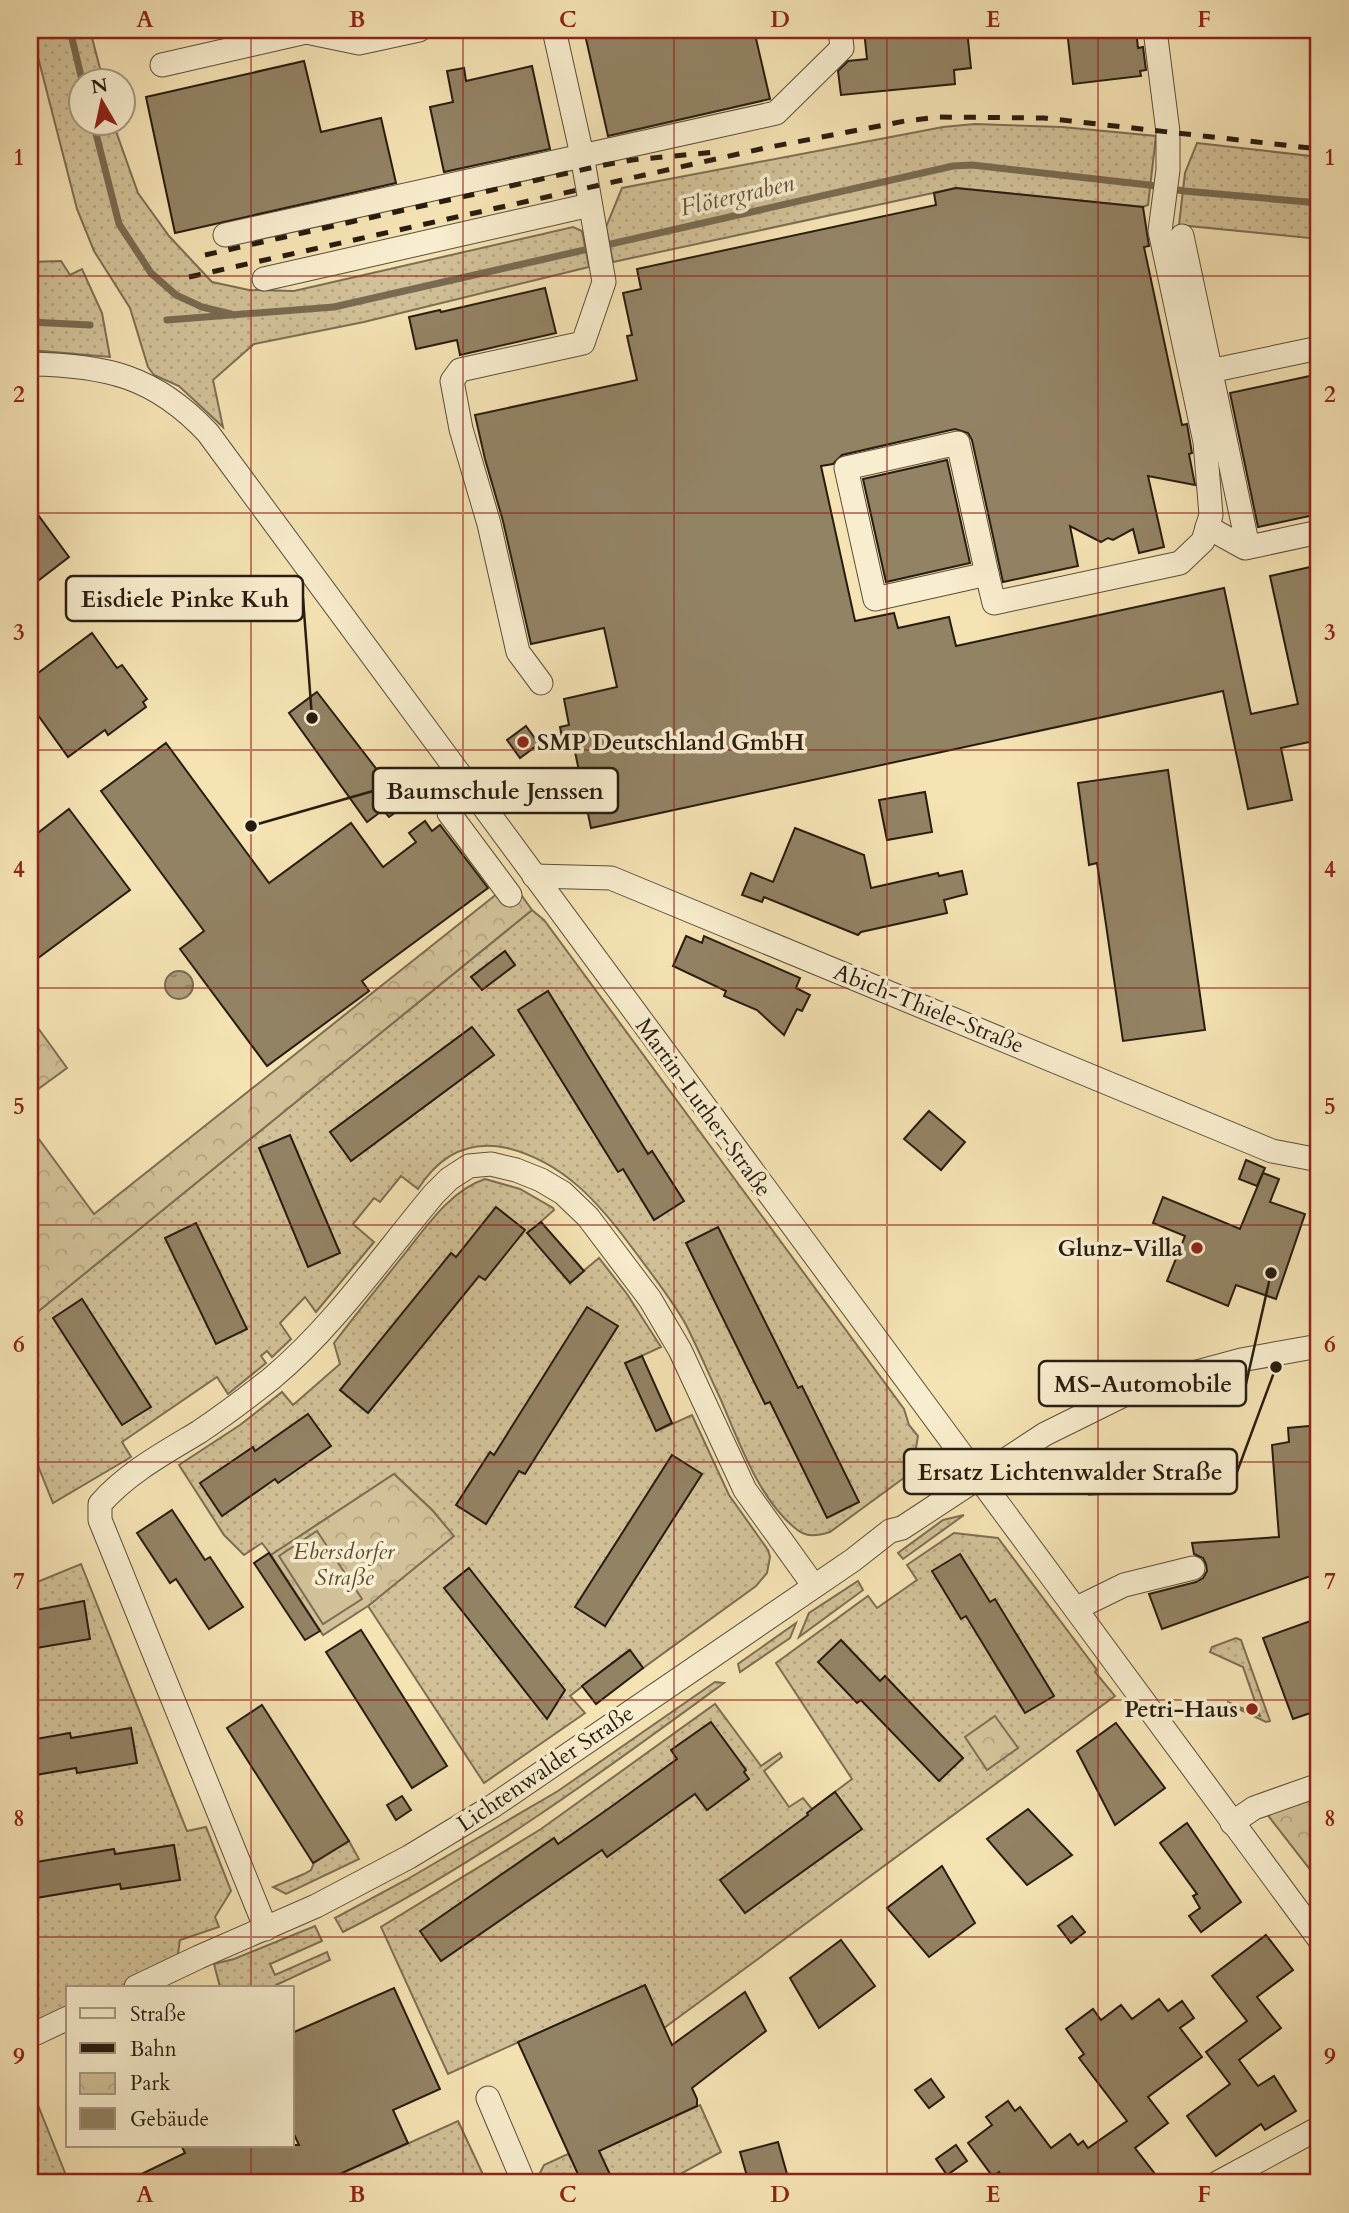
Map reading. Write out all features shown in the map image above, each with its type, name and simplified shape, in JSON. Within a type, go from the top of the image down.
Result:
[{"type":"street","points":[[162,65],[305,31],[359,43],[419,30]]},
{"type":"street","points":[[541,683],[518,652],[489,524],[461,429],[452,381],[460,370],[583,343],[604,282],[582,155],[554,30]]},
{"type":"street","points":[[225,235],[776,113],[842,48],[840,30]]},
{"type":"street","points":[[987,574],[876,599],[846,468],[958,443],[994,603],[1180,563],[1203,541],[1211,515],[1205,442],[1160,231],[1168,170],[1168,132],[1155,30]]},
{"type":"street","points":[[264,279],[590,205]]},
{"type":"street","points":[[1182,236],[1248,547]]},
{"type":"street","points":[[1210,371],[1319,348]]},
{"type":"street","name":"Martin-Luther-Straße","points":[[30,364],[78,365],[119,374],[162,393],[194,418],[243,477],[534,876],[1319,1939]]},
{"type":"street","points":[[1207,527],[1245,548],[1319,532]]},
{"type":"street","points":[[449,813],[510,895]]},
{"type":"street","name":"Abich-Thiele-Straße","points":[[534,876],[611,878],[1272,1151],[1319,1160]]},
{"type":"street","points":[[266,1928],[100,1520],[100,1504],[122,1482],[228,1413],[274,1377],[325,1325],[434,1194],[449,1179],[469,1166],[491,1164],[541,1180],[563,1193],[588,1217],[650,1299],[680,1349],[745,1490],[814,1586]]},
{"type":"street","name":"Lichtenwalder Straße","points":[[137,1986],[316,1906],[397,1863],[493,1806],[814,1586],[890,1531],[896,1521],[974,1473],[1045,1434],[1136,1389],[1241,1360],[1319,1346]]},
{"type":"street","points":[[1076,1608],[1124,1585],[1193,1568]]},
{"type":"street","points":[[1232,1823],[1254,1808],[1319,1785]]},
{"type":"street","points":[[30,2036],[66,2019]]},
{"type":"street","points":[[488,2098],[524,2183]]},
{"type":"street","points":[[1217,2183],[1319,2128]]},
{"type":"green space","points":[[31,30],[90,30],[99,66],[66,66],[66,136],[118,136],[138,193],[169,236],[212,282],[249,290],[294,291],[573,227],[582,231],[589,267],[364,322],[254,344],[213,380],[223,427],[179,386],[154,375],[148,367],[130,308],[94,251],[77,209]]},
{"type":"green space","points":[[975,124],[1062,127],[1156,136],[1148,205],[1143,207],[956,188],[613,262],[606,227],[622,188],[943,127]]},
{"type":"green space","points":[[1197,143],[1319,157],[1319,239],[1179,225],[1185,173]]},
{"type":"green space","points":[[61,261],[70,275],[82,269],[102,313],[110,357],[30,350],[30,262]]},
{"type":"green space","points":[[512,882],[532,910],[30,1318],[30,1127],[94,1214]]},
{"type":"green space","points":[[532,910],[544,920],[904,1409],[909,1425],[918,1436],[912,1472],[830,1532],[812,1535],[799,1531],[782,1516],[761,1486],[679,1313],[607,1216],[579,1187],[546,1163],[507,1148],[479,1146],[467,1148],[445,1159],[418,1189],[401,1176],[380,1202],[374,1198],[353,1224],[374,1242],[316,1312],[305,1297],[280,1323],[291,1339],[272,1357],[267,1351],[261,1356],[266,1363],[228,1394],[217,1377],[122,1442],[131,1457],[53,1503],[30,1446],[30,1318]]},
{"type":"green space","points":[[30,1017],[67,1068],[30,1095]]},
{"type":"green space","points":[[485,1179],[520,1189],[553,1208],[554,1210],[528,1233],[570,1282],[599,1258],[627,1294],[661,1347],[626,1363],[657,1431],[692,1415],[729,1495],[768,1550],[770,1557],[767,1573],[756,1586],[643,1668],[629,1650],[570,1696],[585,1713],[484,1783],[368,1606],[453,1536],[433,1511],[394,1474],[271,1555],[262,1543],[244,1555],[224,1535],[179,1465],[240,1425],[282,1392],[293,1405],[340,1364],[334,1343],[351,1321],[439,1212],[460,1192]]},
{"type":"green space","points":[[1224,1452],[1226,1485],[1089,1495],[1089,1491],[1104,1477],[1110,1490]]},
{"type":"green space","name":"Ebersdorfer Straße","points":[[394,1474],[433,1511],[454,1536],[368,1606],[323,1635],[271,1555]]},
{"type":"green space","points":[[964,1515],[903,1559],[898,1553],[943,1520]]},
{"type":"green space","points":[[317,1531],[362,1599],[323,1624],[279,1556]]},
{"type":"green space","points":[[954,1533],[998,1538],[1115,1696],[664,2028],[645,1985],[448,2074],[381,1927],[541,1829],[715,1704],[761,1766],[780,1753],[782,1757],[764,1771],[789,1807],[803,1798],[812,1809],[852,1779],[776,1663],[868,1596],[877,1608],[917,1580],[907,1565]]},
{"type":"green space","points":[[81,1564],[187,1831],[206,1827],[231,1891],[215,1917],[219,1927],[180,1940],[177,1960],[123,1986],[66,1986],[66,2010],[35,2023],[30,2010],[30,1585]]},
{"type":"green space","points":[[858,1581],[863,1590],[799,1637],[809,1613]]},
{"type":"green space","points":[[796,1623],[790,1638],[740,1672],[738,1664]]},
{"type":"green space","points":[[1236,1638],[1241,1640],[1270,1721],[1266,1722],[1228,1704],[1260,1716],[1243,1667],[1210,1652],[1212,1647]]},
{"type":"green space","points":[[715,1682],[724,1683],[491,1847],[443,1877],[343,1932],[335,1918],[406,1880],[558,1791]]},
{"type":"green space","points":[[995,1716],[1018,1748],[987,1770],[965,1737]]},
{"type":"green space","points":[[1319,1794],[1319,1881],[1266,1813]]},
{"type":"green space","points":[[349,1841],[359,1859],[286,1894],[273,1887],[311,1870],[314,1863]]},
{"type":"green space","points":[[315,1926],[322,1941],[270,1964],[275,1975],[327,1952],[330,1960],[276,1986],[220,1986],[214,1964],[234,1959]]},
{"type":"green space","points":[[30,2085],[69,2183],[30,2183]]},
{"type":"green space","points":[[700,2105],[721,2152],[669,2180],[669,2183],[545,2183],[540,2173],[544,2165],[568,2154],[573,2162]]},
{"type":"green space","points":[[458,2121],[487,2183],[320,2183]]},
{"type":"water","points":[[179,971],[189,975],[193,985],[189,995],[179,999],[169,995],[165,985],[169,975]]},
{"type":"building","points":[[584,30],[754,30],[770,99],[608,136]]},
{"type":"building","points":[[864,30],[967,30],[971,68],[954,70],[955,84],[841,95],[838,71],[848,61],[867,59]]},
{"type":"building","points":[[1067,30],[1136,30],[1138,48],[1143,47],[1146,70],[1140,71],[1141,76],[1073,84]]},
{"type":"building","points":[[304,61],[321,132],[381,118],[396,183],[175,233],[146,97]]},
{"type":"building","points":[[532,66],[550,149],[444,172],[430,107],[453,102],[447,71],[464,68],[466,81]]},
{"type":"building","points":[[956,188],[1143,207],[1149,246],[1144,247],[1182,425],[1187,424],[1195,485],[1148,476],[1164,547],[1139,553],[1133,529],[1113,540],[1108,538],[1101,542],[1070,526],[1078,566],[1003,582],[972,440],[968,433],[955,429],[842,455],[833,464],[821,466],[855,621],[894,613],[898,628],[949,617],[956,646],[1224,588],[1251,714],[1298,704],[1270,576],[1319,565],[1319,740],[1281,748],[1292,800],[1248,809],[1223,691],[591,828],[574,747],[564,748],[560,727],[569,725],[564,699],[617,687],[604,628],[531,644],[475,415],[637,380],[627,336],[632,335],[623,293],[641,289],[637,269],[936,205],[934,193]]},
{"type":"building","points":[[545,288],[556,333],[460,355],[457,340],[416,349],[409,317]]},
{"type":"building","points":[[1319,374],[1319,514],[1258,527],[1230,393]]},
{"type":"building","points":[[947,460],[970,563],[886,582],[863,479]]},
{"type":"building","points":[[30,504],[69,557],[30,587]]},
{"type":"building","points":[[92,633],[117,668],[122,665],[147,699],[143,702],[146,707],[108,735],[105,730],[68,757],[30,704],[30,679]]},
{"type":"building","points":[[317,692],[405,806],[389,817],[383,810],[367,822],[289,713]]},
{"type":"building","name":"SMP Deutschland GmbH","points":[[526,726],[539,744],[520,758],[507,740]]},
{"type":"building","points":[[166,743],[269,883],[351,823],[383,867],[416,842],[409,833],[425,821],[432,831],[440,825],[488,888],[362,981],[369,991],[267,1066],[180,949],[204,931],[101,791]]},
{"type":"building","points":[[1168,770],[1205,1030],[1123,1041],[1097,863],[1089,865],[1078,783]]},
{"type":"building","points":[[925,792],[932,832],[887,840],[879,800]]},
{"type":"building","points":[[69,809],[130,890],[30,964],[30,839]]},
{"type":"building","points":[[795,828],[864,855],[871,888],[938,873],[939,876],[962,871],[967,894],[944,900],[947,913],[861,932],[858,935],[764,897],[762,902],[742,895],[751,873],[773,882]]},
{"type":"building","points":[[686,936],[702,943],[704,936],[800,978],[796,988],[810,995],[802,1011],[797,1009],[784,1035],[757,1010],[724,996],[726,991],[673,966]]},
{"type":"building","points":[[505,951],[515,965],[482,990],[471,977]]},
{"type":"building","points":[[548,991],[648,1154],[652,1151],[684,1201],[654,1220],[623,1169],[618,1172],[518,1010]]},
{"type":"building","points":[[472,1027],[494,1055],[351,1161],[330,1132]]},
{"type":"building","points":[[929,1111],[965,1142],[941,1170],[904,1139]]},
{"type":"building","points":[[290,1135],[340,1253],[308,1267],[259,1148]]},
{"type":"building","points":[[1246,1160],[1265,1168],[1257,1186],[1239,1179]]},
{"type":"building","points":[[1263,1173],[1279,1179],[1270,1202],[1305,1214],[1276,1299],[1236,1285],[1228,1306],[1167,1281],[1185,1236],[1153,1223],[1163,1197],[1240,1229]]},
{"type":"building","points":[[496,1207],[525,1230],[485,1280],[479,1276],[368,1413],[340,1390],[451,1253],[456,1257]]},
{"type":"building","points":[[541,1222],[584,1271],[570,1283],[527,1233]]},
{"type":"building","points":[[196,1223],[247,1329],[216,1344],[165,1238]]},
{"type":"building","points":[[718,1227],[798,1388],[802,1386],[859,1502],[827,1518],[770,1402],[765,1404],[686,1243]]},
{"type":"building","points":[[82,1299],[151,1407],[122,1425],[53,1318]]},
{"type":"building","points":[[587,1307],[618,1326],[525,1474],[519,1471],[486,1524],[456,1505],[490,1452],[494,1455]]},
{"type":"building","points":[[642,1356],[672,1423],[656,1431],[625,1363]]},
{"type":"building","points":[[308,1414],[331,1446],[278,1483],[275,1479],[222,1516],[200,1483],[253,1447],[255,1451]]},
{"type":"building","points":[[1319,1425],[1319,1573],[1162,1629],[1149,1594],[1203,1578],[1207,1571],[1206,1564],[1203,1558],[1194,1554],[1192,1543],[1279,1537],[1272,1445],[1289,1442],[1288,1428]]},
{"type":"building","points":[[672,1455],[702,1474],[605,1626],[575,1607]]},
{"type":"building","points":[[172,1510],[205,1560],[210,1557],[243,1607],[209,1629],[176,1579],[170,1583],[137,1533]]},
{"type":"building","points":[[269,1553],[320,1631],[305,1640],[254,1563]]},
{"type":"building","points":[[960,1554],[990,1602],[995,1599],[1054,1696],[1025,1713],[966,1616],[961,1619],[932,1571]]},
{"type":"building","points":[[469,1568],[565,1690],[547,1719],[444,1588]]},
{"type":"building","points":[[84,1601],[90,1639],[30,1649],[30,1611]]},
{"type":"building","points":[[1319,1618],[1319,1710],[1293,1719],[1263,1638]]},
{"type":"building","points":[[361,1630],[447,1766],[412,1788],[326,1652]]},
{"type":"building","points":[[841,1640],[880,1681],[885,1676],[963,1758],[939,1781],[861,1700],[857,1703],[818,1662]]},
{"type":"building","points":[[630,1650],[643,1668],[596,1704],[582,1686]]},
{"type":"building","points":[[262,1705],[349,1841],[313,1863],[227,1728]]},
{"type":"building","points":[[711,1722],[746,1770],[744,1772],[749,1779],[707,1810],[695,1794],[607,1857],[602,1850],[441,1961],[420,1931],[554,1838],[558,1844],[608,1809],[677,1759],[671,1750]]},
{"type":"building","points":[[1116,1723],[1165,1788],[1115,1825],[1077,1751]]},
{"type":"building","points":[[131,1728],[137,1763],[77,1773],[76,1768],[30,1776],[30,1740],[70,1733],[71,1738]]},
{"type":"building","points":[[835,1792],[862,1829],[745,1913],[720,1880]]},
{"type":"building","points":[[402,1796],[411,1810],[396,1820],[387,1805]]},
{"type":"building","points":[[1028,1809],[1072,1855],[1027,1885],[987,1839]]},
{"type":"building","points":[[1187,1823],[1241,1902],[1201,1932],[1189,1916],[1200,1908],[1193,1896],[1197,1894],[1160,1843]]},
{"type":"building","points":[[174,1845],[180,1880],[121,1889],[120,1884],[30,1899],[30,1863],[114,1849],[115,1854]]},
{"type":"building","points":[[942,1866],[975,1923],[929,1957],[887,1908]]},
{"type":"building","points":[[1072,1916],[1085,1932],[1071,1943],[1058,1926]]},
{"type":"building","points":[[1266,1935],[1293,1970],[1257,1997],[1281,2028],[1239,2060],[1258,2086],[1274,2076],[1296,2111],[1265,2130],[1261,2124],[1216,2156],[1187,2116],[1230,2084],[1206,2052],[1247,2021],[1212,1976]]},
{"type":"building","points":[[841,1940],[875,1986],[819,2028],[790,1978]]},
{"type":"building","points":[[645,1985],[672,2045],[745,1992],[766,2031],[692,2088],[697,2106],[599,2151],[614,2183],[582,2183],[518,2042]]},
{"type":"building","points":[[394,1988],[440,2089],[393,2110],[408,2143],[320,2183],[123,2183],[185,2153],[182,2146],[299,2145],[294,2134],[294,2032]]},
{"type":"building","points":[[1159,1999],[1168,2011],[1182,2001],[1194,2018],[1180,2028],[1202,2057],[1148,2097],[1168,2123],[1135,2148],[1162,2183],[1007,2183],[999,2172],[993,2177],[968,2143],[992,2125],[986,2117],[1008,2101],[1015,2111],[1020,2107],[1051,2148],[1070,2134],[1078,2145],[1083,2141],[1088,2148],[1127,2121],[1079,2058],[1084,2054],[1066,2029],[1093,2009],[1101,2020],[1121,2005],[1132,2019]]},
{"type":"building","points":[[931,2079],[944,2097],[929,2108],[915,2090]]},
{"type":"building","points":[[778,2142],[787,2174],[749,2183],[740,2152]]},
{"type":"building","points":[[956,2145],[967,2161],[947,2175],[936,2159]]},
{"type":"waterway","points":[[70,30],[79,66]]},
{"type":"waterway","points":[[97,136],[119,224],[151,273],[176,295],[202,307],[231,314]]},
{"type":"waterway","name":"Flötergraben","points":[[167,320],[334,307],[953,166],[972,165],[1184,191],[1319,203]]},
{"type":"waterway","name":"Flötergraben","points":[[30,322],[90,325]]},
{"type":"railway","points":[[189,277],[765,148],[938,117],[1044,118],[1319,149]]},
{"type":"railway","points":[[205,255],[599,166],[716,152]]},
{"type":"place","name":"Eisdiele Pinke Kuh","points":[[312,718]]},
{"type":"place","name":"SMP Deutschland GmbH","points":[[523,742]]},
{"type":"place","name":"Baumschule Jenssen","points":[[251,826]]},
{"type":"place","name":"Glunz-Villa","points":[[1197,1248]]},
{"type":"place","name":"MS-Automobile","points":[[1271,1273]]},
{"type":"place","name":"Ersatz Lichtenwalder Straße","points":[[1276,1367]]},
{"type":"place","name":"Petri-Haus","points":[[1252,1709]]}]
